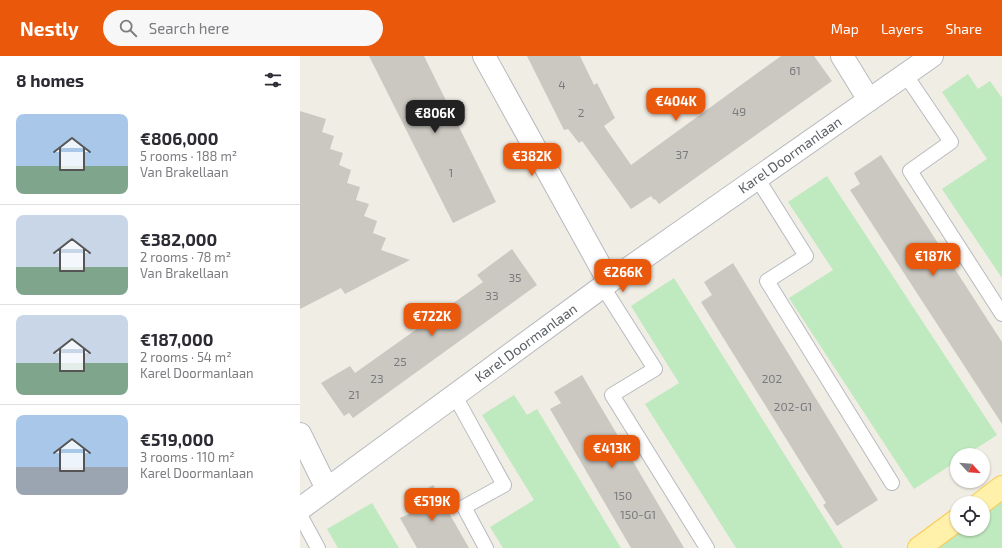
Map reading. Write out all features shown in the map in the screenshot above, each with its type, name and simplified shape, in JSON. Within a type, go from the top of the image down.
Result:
[{"type":"main road","points":[[990,496],[1002,487]]},
{"type":"main road","points":[[919,548],[950,525]]},
{"type":"street","points":[[484,56],[606,284]]},
{"type":"street","points":[[842,56],[868,100]]},
{"type":"street","name":"Karel Doormanlaan","points":[[300,509],[606,284],[932,56]]},
{"type":"street","points":[[300,434],[327,489]]},
{"type":"lane","points":[[905,74],[951,142],[910,171],[1002,314]]},
{"type":"lane","points":[[757,178],[806,256],[767,281],[892,483]]},
{"type":"lane","points":[[606,284],[655,369],[612,395],[708,548]]},
{"type":"lane","points":[[455,396],[504,485],[464,507],[486,548]]},
{"type":"lane","points":[[300,515],[318,548]]},
{"type":"green space","points":[[968,74],[978,89],[990,81],[1002,98],[1002,278],[942,189],[987,159],[942,92]]},
{"type":"green space","points":[[827,176],[997,435],[977,448],[950,448],[950,466],[914,489],[789,298],[833,270],[788,202]]},
{"type":"green space","points":[[674,278],[843,548],[736,548],[645,404],[679,383],[631,306]]},
{"type":"green space","points":[[514,395],[527,415],[537,409],[621,548],[503,548],[490,527],[534,500],[482,415]]},
{"type":"green space","points":[[1002,497],[1002,548],[933,548],[950,536],[990,536],[990,506]]},
{"type":"green space","points":[[372,503],[399,548],[338,548],[327,529]]},
{"type":"building","points":[[369,56],[424,56],[496,202],[453,223]]},
{"type":"building","points":[[527,56],[580,56],[594,85],[597,83],[615,118],[604,126],[631,165],[781,56],[814,56],[832,81],[659,204],[651,196],[631,209],[582,141],[579,143],[568,129],[564,130]]},
{"type":"building","points":[[300,111],[326,119],[322,132],[334,136],[330,149],[343,153],[339,165],[351,170],[347,183],[360,187],[356,200],[369,204],[364,216],[377,221],[373,233],[386,238],[381,250],[410,260],[345,294],[341,288],[300,309]]},
{"type":"building","points":[[881,155],[1002,342],[1002,424],[850,190],[860,184],[854,173]]},
{"type":"building","points":[[512,249],[537,285],[353,418],[349,413],[344,416],[321,383],[350,366],[355,373],[483,282],[477,275]]},
{"type":"building","points":[[733,263],[878,500],[837,526],[823,505],[826,503],[701,302],[712,295],[704,282]]},
{"type":"building","points":[[582,375],[684,548],[631,548],[550,409],[561,403],[554,392]]},
{"type":"building","points":[[433,485],[469,548],[417,548],[400,518],[411,513],[405,501]]}]
